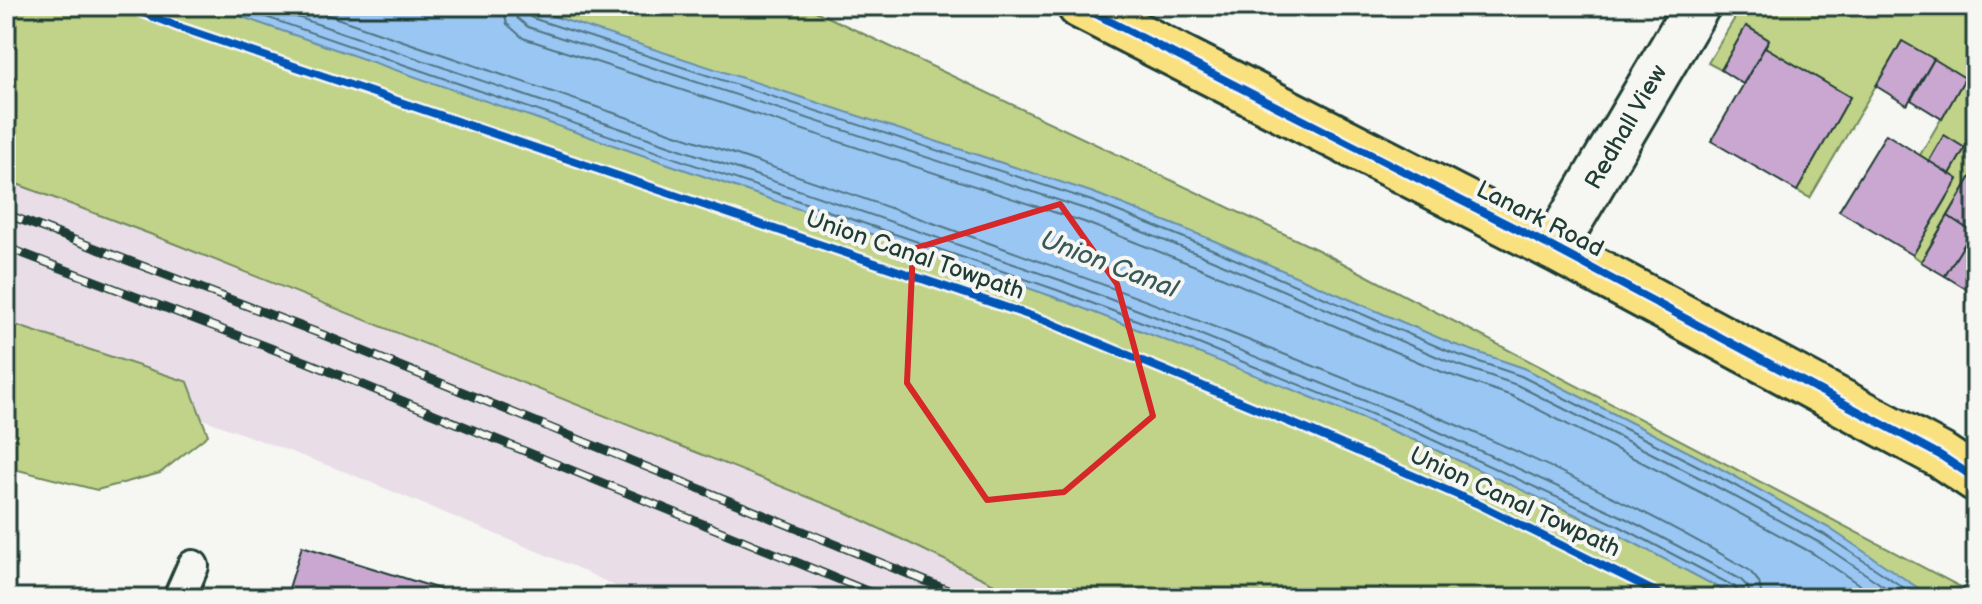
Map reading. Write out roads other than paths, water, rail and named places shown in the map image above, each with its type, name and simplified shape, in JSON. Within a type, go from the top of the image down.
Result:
[{"type":"main road","name":"Lanark Road","points":[[1080,6],[1554,248],[1940,455],[1976,479]]},
{"type":"street","name":"Redhall View","points":[[1554,248],[1697,6]]},
{"type":"lane","points":[[179,598],[193,566]]},
{"type":"water","name":"Union Canal","points":[[210,6],[522,6],[1094,193],[1210,239],[1453,344],[1524,368],[1716,466],[1829,528],[1933,598],[1738,598],[1615,533],[1414,440],[1054,297]]},
{"type":"railway","points":[[6,214],[321,334],[967,598]]},
{"type":"railway","points":[[6,247],[307,362],[884,598]]}]
